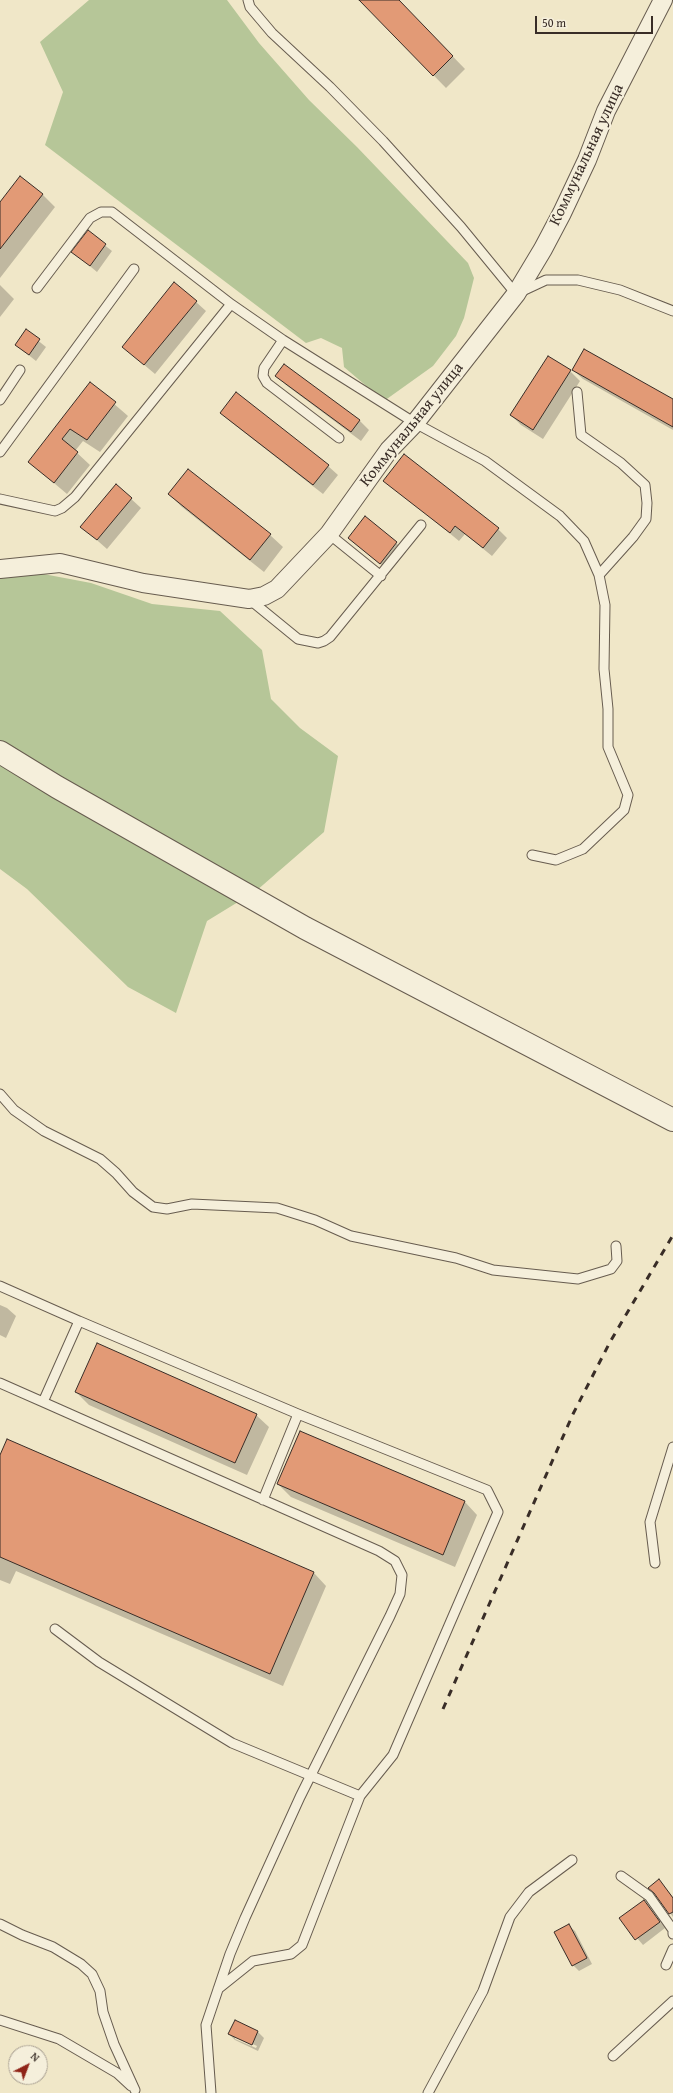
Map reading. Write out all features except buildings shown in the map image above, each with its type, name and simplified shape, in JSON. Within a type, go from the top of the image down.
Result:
[{"type":"street","name":"Коммунальная улица","points":[[0,569],[60,563],[143,583],[249,599],[264,596],[277,589],[329,534],[389,450],[415,423],[516,294],[543,249],[562,213],[587,160],[606,111],[663,0]]},
{"type":"street","points":[[0,752],[57,787],[305,928],[673,1120]]},
{"type":"lane","points":[[248,0],[250,7],[272,33],[330,87],[441,205],[516,294],[546,280],[578,280],[620,290],[673,311]]},
{"type":"lane","points":[[37,288],[90,218],[101,212],[112,212],[231,304],[283,340],[415,423],[484,461],[560,516],[584,541],[599,575],[605,605],[604,669],[608,709],[608,747],[628,794],[624,810],[583,849],[556,860],[532,855]]},
{"type":"lane","points":[[0,452],[134,269]]},
{"type":"lane","points":[[0,499],[55,511],[62,508],[75,497],[231,304]]},
{"type":"lane","points":[[283,340],[264,368],[263,376],[267,383],[339,438]]},
{"type":"lane","points":[[0,400],[20,370]]},
{"type":"lane","points":[[577,392],[581,435],[621,463],[645,485],[647,503],[646,519],[633,537],[599,575]]},
{"type":"lane","points":[[249,599],[298,639],[318,643],[330,637],[421,526]]},
{"type":"lane","points":[[329,534],[381,576]]},
{"type":"lane","points":[[0,1094],[14,1110],[44,1131],[100,1159],[116,1173],[133,1192],[152,1207],[167,1209],[192,1204],[277,1208],[315,1220],[351,1236],[456,1258],[493,1270],[578,1279],[610,1270],[616,1261],[616,1246]]},
{"type":"lane","points":[[0,1286],[298,1414],[487,1490],[498,1512],[393,1755],[360,1796],[302,1945],[291,1954],[253,1961],[234,1975],[217,1991]]},
{"type":"lane","points":[[43,1402],[79,1321]]},
{"type":"lane","points":[[0,1383],[380,1551],[395,1561],[402,1576],[400,1594],[311,1777],[245,1918],[217,1991],[206,2025],[211,2093]]},
{"type":"lane","points":[[263,1500],[298,1414]]},
{"type":"lane","points":[[655,1563],[650,1522],[673,1447]]},
{"type":"lane","points":[[55,1629],[99,1662],[232,1743],[360,1796]]},
{"type":"lane","points":[[428,2093],[483,1991],[510,1917],[529,1892],[572,1860]]},
{"type":"lane","points":[[621,1876],[649,1896],[673,1930],[673,1934]]},
{"type":"lane","points":[[0,1924],[22,1935],[53,1947],[81,1964],[92,1974],[100,1991],[103,2012],[112,2037],[136,2092]]},
{"type":"lane","points":[[666,1965],[673,1949]]},
{"type":"lane","points":[[613,2056],[673,2001]]},
{"type":"lane","points":[[0,2020],[59,2039],[117,2073],[136,2092]]},
{"type":"green space","points":[[89,0],[227,0],[259,43],[309,100],[357,147],[468,263],[474,278],[464,318],[456,336],[433,366],[384,401],[344,367],[342,348],[321,338],[306,343],[45,145],[63,92],[40,42]]},
{"type":"green space","points":[[38,573],[91,583],[152,604],[220,611],[262,650],[271,699],[300,728],[338,756],[324,832],[256,891],[207,921],[176,1013],[128,987],[27,889],[0,869],[0,576]]},
{"type":"railway","points":[[443,1709],[573,1414],[610,1342],[673,1235]]}]
